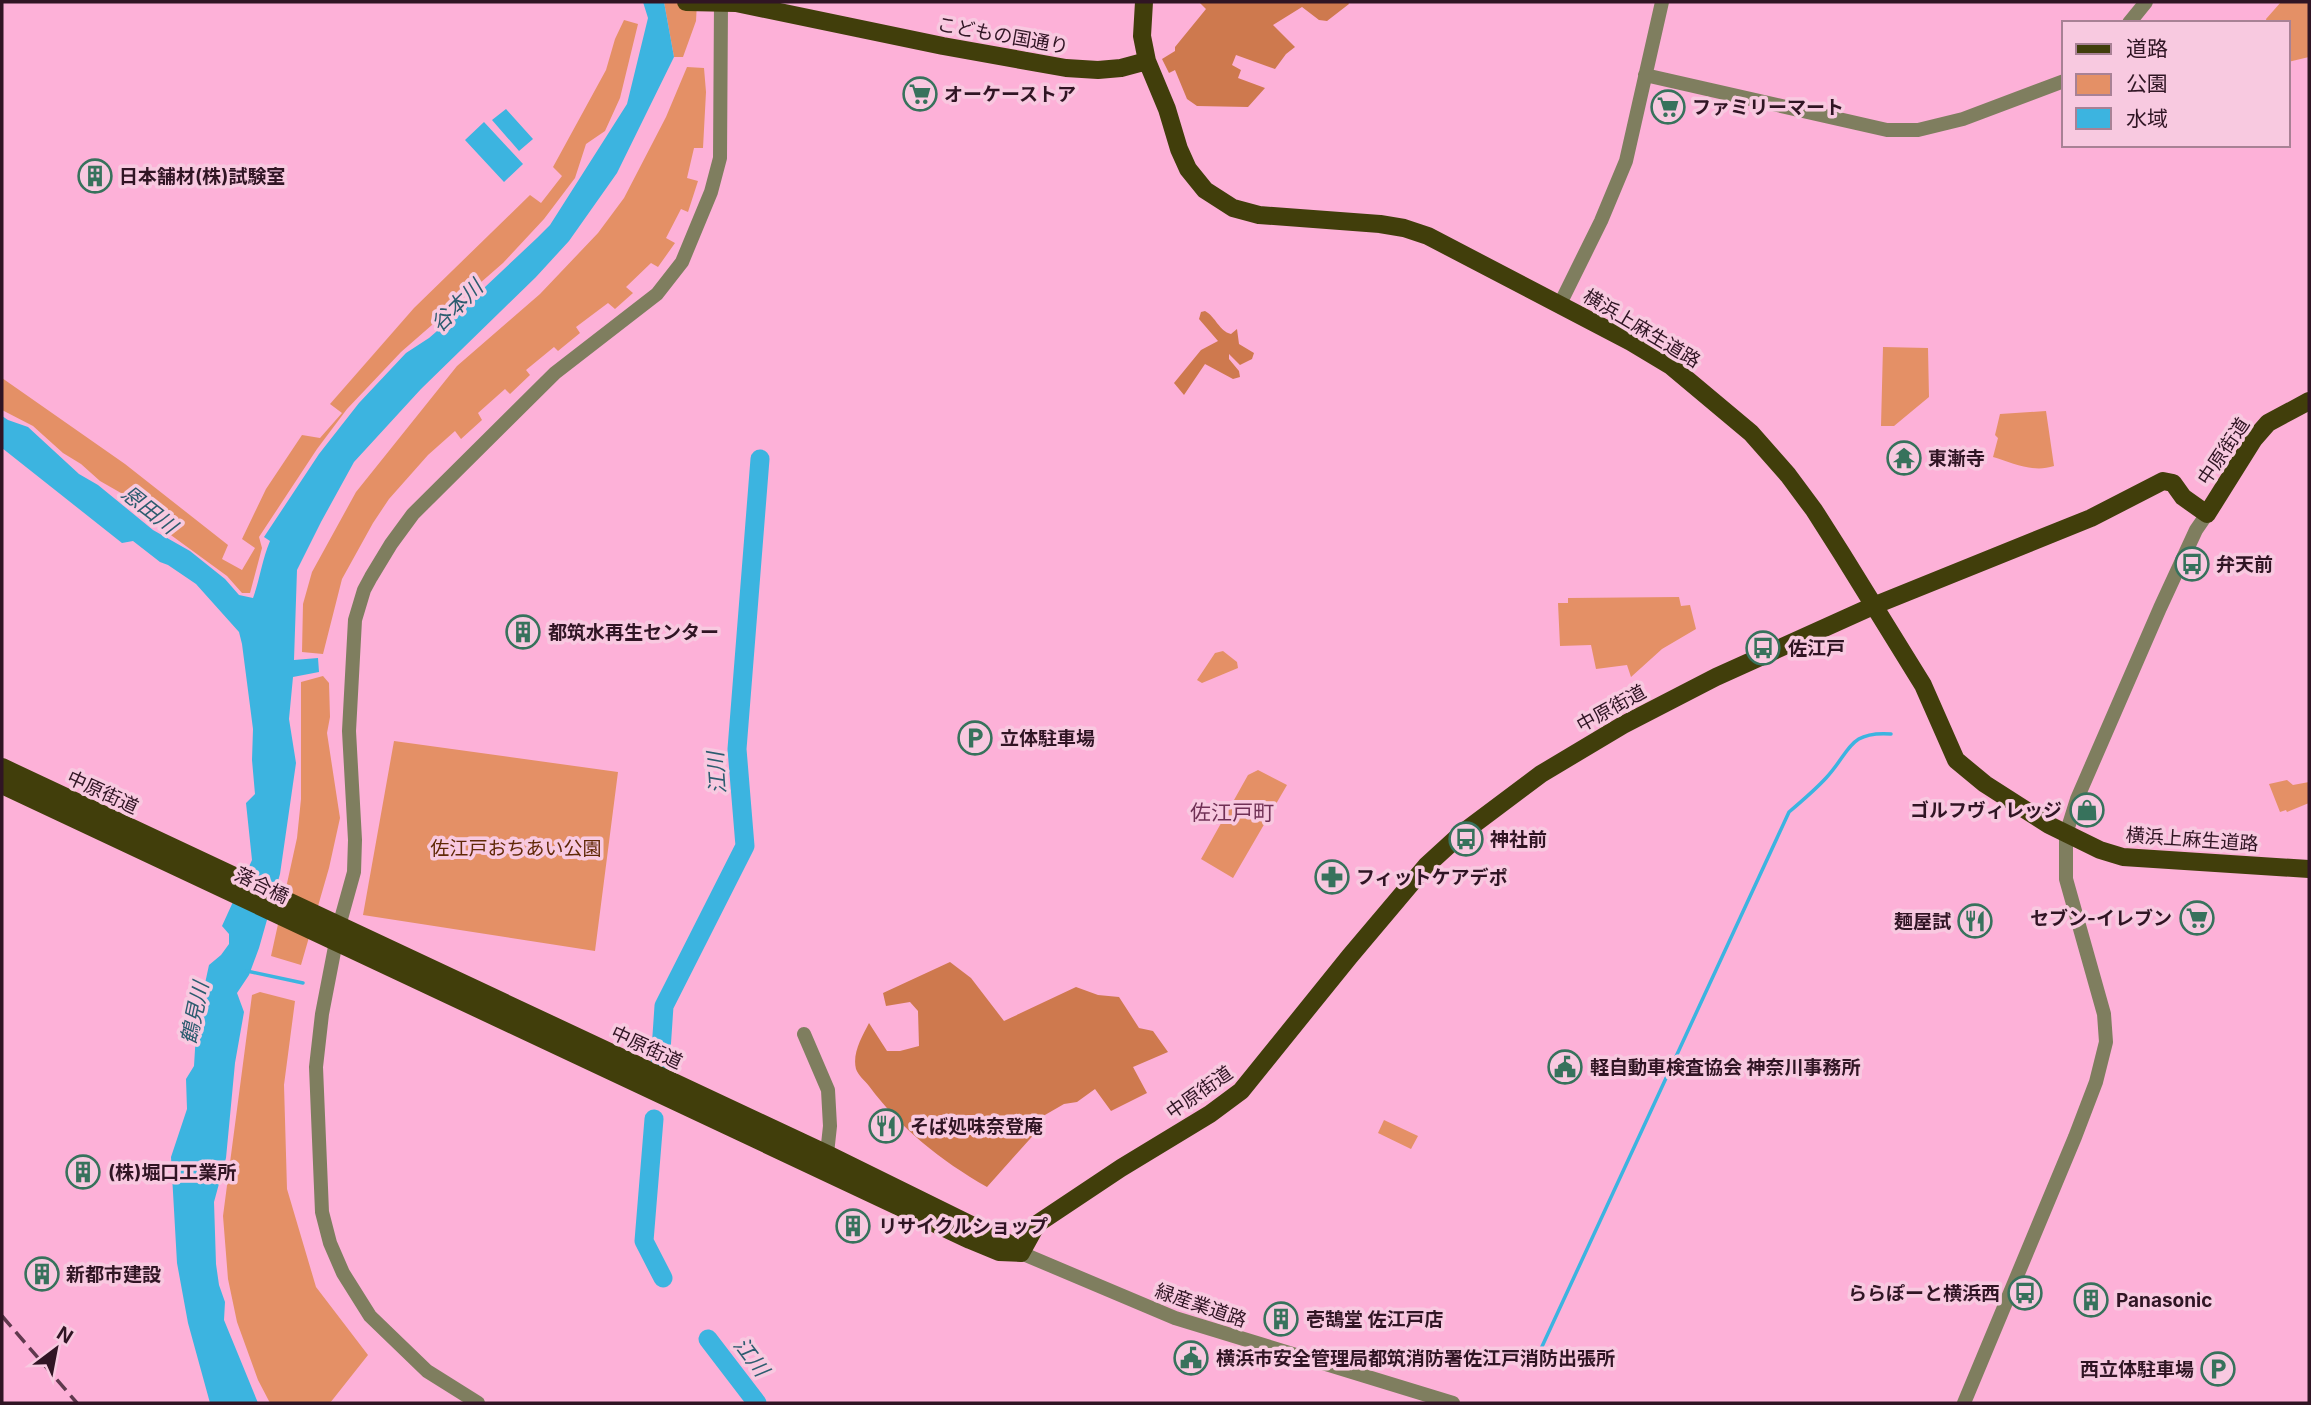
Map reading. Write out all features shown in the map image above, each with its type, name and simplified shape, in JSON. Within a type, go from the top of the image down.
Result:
[{"type":"main road","name":"こどもの国通り","points":[[686,2],[736,3],[778,10],[1029,64],[1098,70],[1121,68],[1147,61]]},
{"type":"main road","name":"横浜上麻生道路","points":[[1143,2],[1142,36],[1147,61],[1167,109],[1179,149],[1188,169],[1205,190],[1233,208],[1259,215],[1404,228],[1462,252],[1671,366],[1751,433],[1814,510],[1923,685],[1956,760],[1985,784],[2066,834],[2100,850],[2123,857],[2309,869]]},
{"type":"main road","name":"中原街道","points":[[332,932],[826,1163],[999,1252],[1021,1253],[1037,1224],[1121,1168],[1210,1114],[1241,1091],[1419,874],[1448,845],[1541,774],[1635,718],[1716,677],[1873,606],[2055,533],[2163,481],[2173,483],[2183,497],[2207,514],[2254,439],[2268,423],[2309,401]]},
{"type":"main road","name":"中原街道","points":[[2,767],[184,862]]},
{"type":"main road","name":"中原街道","points":[[2,785],[184,862]]},
{"type":"main road","name":"落合橋","points":[[184,862],[332,932]]},
{"type":"street","points":[[1560,304],[1601,221],[1626,161],[1662,2]]},
{"type":"street","points":[[2131,21],[2146,2]]},
{"type":"street","points":[[478,1403],[427,1371],[370,1316],[342,1273],[325,1227],[320,1192],[316,1068],[332,932],[354,872],[349,731],[355,620],[364,590],[401,529],[436,488],[555,373],[657,294],[679,267],[711,192],[720,158],[721,3]]},
{"type":"street","points":[[1645,75],[1887,130],[1918,130],[1963,119],[2062,81]]},
{"type":"street","points":[[1964,1403],[2075,1137],[2099,1073],[2106,1042],[2104,1014],[2066,879],[2066,834],[2077,799],[2160,608],[2196,530],[2207,514]]},
{"type":"street","points":[[804,1034],[828,1090],[830,1126],[826,1163]]},
{"type":"street","name":"緑産業道路","points":[[1021,1253],[1175,1318],[1453,1403]]},
{"type":"green space","points":[[664,2],[697,2],[696,21],[683,57],[674,57]]},
{"type":"green space","points":[[2281,2],[2309,2],[2309,57],[2290,62],[2290,21],[2266,19]]},
{"type":"green space","points":[[624,20],[638,24],[620,98],[605,131],[586,144],[575,178],[544,219],[503,263],[401,352],[347,409],[259,537],[262,548],[250,593],[242,593],[227,576],[153,522],[135,501],[100,481],[33,426],[2,410],[2,378],[125,464],[228,545],[222,559],[242,570],[255,548],[242,539],[266,489],[302,435],[320,438],[342,413],[330,404],[414,308],[530,195],[541,203],[562,176],[553,167],[606,70]]},
{"type":"green space","points":[[687,67],[704,68],[706,92],[703,148],[694,148],[687,178],[698,181],[688,212],[681,209],[666,238],[675,243],[658,267],[651,263],[626,287],[633,293],[615,309],[608,303],[576,327],[580,333],[558,351],[554,347],[526,370],[530,375],[510,394],[505,389],[478,413],[482,420],[461,439],[455,431],[428,455],[389,499],[342,579],[323,654],[302,652],[303,604],[312,572],[356,492],[457,366],[540,294],[598,233],[624,198],[666,117]]},
{"type":"green space","points":[[1883,347],[1928,348],[1929,397],[1894,426],[1881,426]]},
{"type":"green space","points":[[2046,411],[2054,466],[2031,468],[1993,457],[2000,414]]},
{"type":"green space","points":[[1679,597],[1681,606],[1690,605],[1696,629],[1662,649],[1631,677],[1627,665],[1596,669],[1591,645],[1560,646],[1558,603],[1568,603],[1568,598]]},
{"type":"green space","points":[[1223,651],[1237,662],[1238,668],[1202,683],[1197,680],[1215,653]]},
{"type":"green space","points":[[323,676],[329,683],[330,717],[327,733],[340,818],[329,868],[301,965],[271,956],[297,838],[301,799],[301,682]]},
{"type":"green space","name":"佐江戸おちあい公園","points":[[394,741],[618,772],[595,951],[363,915]]},
{"type":"green space","points":[[1258,770],[1287,785],[1233,878],[1201,859],[1248,775]]},
{"type":"green space","points":[[2287,780],[2293,785],[2309,782],[2309,803],[2280,812],[2269,784]]},
{"type":"green space","points":[[260,992],[295,1001],[284,1085],[287,1189],[316,1287],[368,1355],[330,1403],[270,1403],[258,1380],[237,1322],[228,1279],[223,1216],[252,995]]},
{"type":"green space","points":[[1384,1120],[1418,1136],[1411,1149],[1378,1133]]},
{"type":"shaded area","points":[[1199,2],[1349,4],[1327,21],[1319,20],[1302,7],[1273,25],[1295,47],[1275,69],[1236,55],[1232,65],[1241,70],[1238,78],[1265,88],[1248,107],[1197,106],[1187,99],[1175,70],[1169,73],[1162,59],[1175,51],[1175,47],[1206,9]]},
{"type":"shaded area","points":[[1205,311],[1227,332],[1231,334],[1237,329],[1239,344],[1254,353],[1252,359],[1240,365],[1229,354],[1229,359],[1239,371],[1240,377],[1233,379],[1205,364],[1184,395],[1174,383],[1201,350],[1218,341],[1199,319],[1201,312]]},
{"type":"shaded area","points":[[950,962],[971,978],[1004,1021],[1076,987],[1098,995],[1119,997],[1139,1028],[1153,1031],[1168,1052],[1133,1067],[1147,1093],[1111,1111],[1095,1089],[1077,1102],[1064,1104],[1038,1119],[1038,1130],[987,1187],[953,1166],[894,1116],[860,1076],[855,1063],[858,1045],[869,1023],[887,1051],[919,1046],[918,1011],[910,1002],[886,1006],[883,993]]},
{"type":"water","points":[[643,2],[664,2],[674,57],[617,173],[569,241],[536,277],[421,389],[354,462],[297,570],[294,660],[318,658],[319,672],[293,677],[289,719],[296,763],[280,874],[259,948],[249,975],[237,993],[244,1012],[235,1063],[226,1158],[214,1202],[216,1264],[225,1302],[224,1320],[258,1403],[210,1403],[188,1323],[177,1263],[171,1157],[187,1109],[186,1079],[194,1066],[196,1033],[206,1005],[204,988],[209,965],[229,944],[229,934],[222,926],[252,860],[246,803],[255,794],[253,729],[242,644],[239,632],[196,584],[160,562],[133,541],[122,543],[2,448],[2,416],[28,427],[79,474],[98,485],[153,530],[190,551],[225,579],[239,595],[253,598],[270,541],[264,537],[319,454],[359,403],[406,353],[451,319],[550,225],[627,104],[648,18]]},
{"type":"water","points":[[506,109],[533,139],[519,151],[492,120]]},
{"type":"water","points":[[484,122],[523,164],[504,182],[465,140]]},
{"type":"waterway","name":"江川","points":[[660,1065],[664,1006],[745,846],[737,749],[760,459]]},
{"type":"waterway","points":[[1533,1366],[1789,812],[1822,782],[1858,739],[1891,734]]},
{"type":"waterway","points":[[247,971],[303,983]]},
{"type":"waterway","name":"江川","points":[[654,1119],[644,1241],[663,1278]]},
{"type":"waterway","name":"江川","points":[[708,1339],[757,1403]]},
{"type":"railway","points":[[2,1316],[77,1403]]},
{"type":"place","name":"オーケーストア","points":[[920,94]]},
{"type":"place","name":"ファミリーマート","points":[[1668,107]]},
{"type":"place","name":"日本舗材(株)試験室","points":[[95,176]]},
{"type":"place","name":"東漸寺","points":[[1904,458]]},
{"type":"place","name":"弁天前","points":[[2192,564]]},
{"type":"place","name":"都筑水再生センター","points":[[523,632]]},
{"type":"place","name":"佐江戸","points":[[1763,648]]},
{"type":"place","name":"立体駐車場","points":[[975,738]]},
{"type":"place","name":"ゴルフヴィレッジ","points":[[2087,810]]},
{"type":"place","name":"神社前","points":[[1466,839]]},
{"type":"place","name":"フィットケアデポ","points":[[1332,877]]},
{"type":"place","name":"セブン-イレブン","points":[[2197,918]]},
{"type":"place","name":"麺屋試","points":[[1975,921]]},
{"type":"place","name":"軽自動車検査協会 神奈川事務所","points":[[1565,1067]]},
{"type":"place","name":"そば処味奈登庵","points":[[886,1126]]},
{"type":"place","name":"(株)堀口工業所","points":[[83,1172]]},
{"type":"place","name":"リサイクルショップ","points":[[853,1226]]},
{"type":"place","name":"新都市建設","points":[[42,1274]]},
{"type":"place","name":"ららぽーと横浜西","points":[[2025,1293]]},
{"type":"place","name":"Panasonic","points":[[2091,1300]]},
{"type":"place","name":"壱鵠堂 佐江戸店","points":[[1281,1319]]},
{"type":"place","name":"横浜市安全管理局都筑消防署佐江戸消防出張所","points":[[1191,1358]]},
{"type":"place","name":"西立体駐車場","points":[[2218,1369]]},
{"type":"district","name":"佐江戸町","points":[[1232,813]]},
{"type":"water label","name":"谷本川","points":[[457,306]]},
{"type":"water label","name":"恩田川","points":[[149,510]]},
{"type":"water label","name":"鶴見川","points":[[195,1013]]}]
